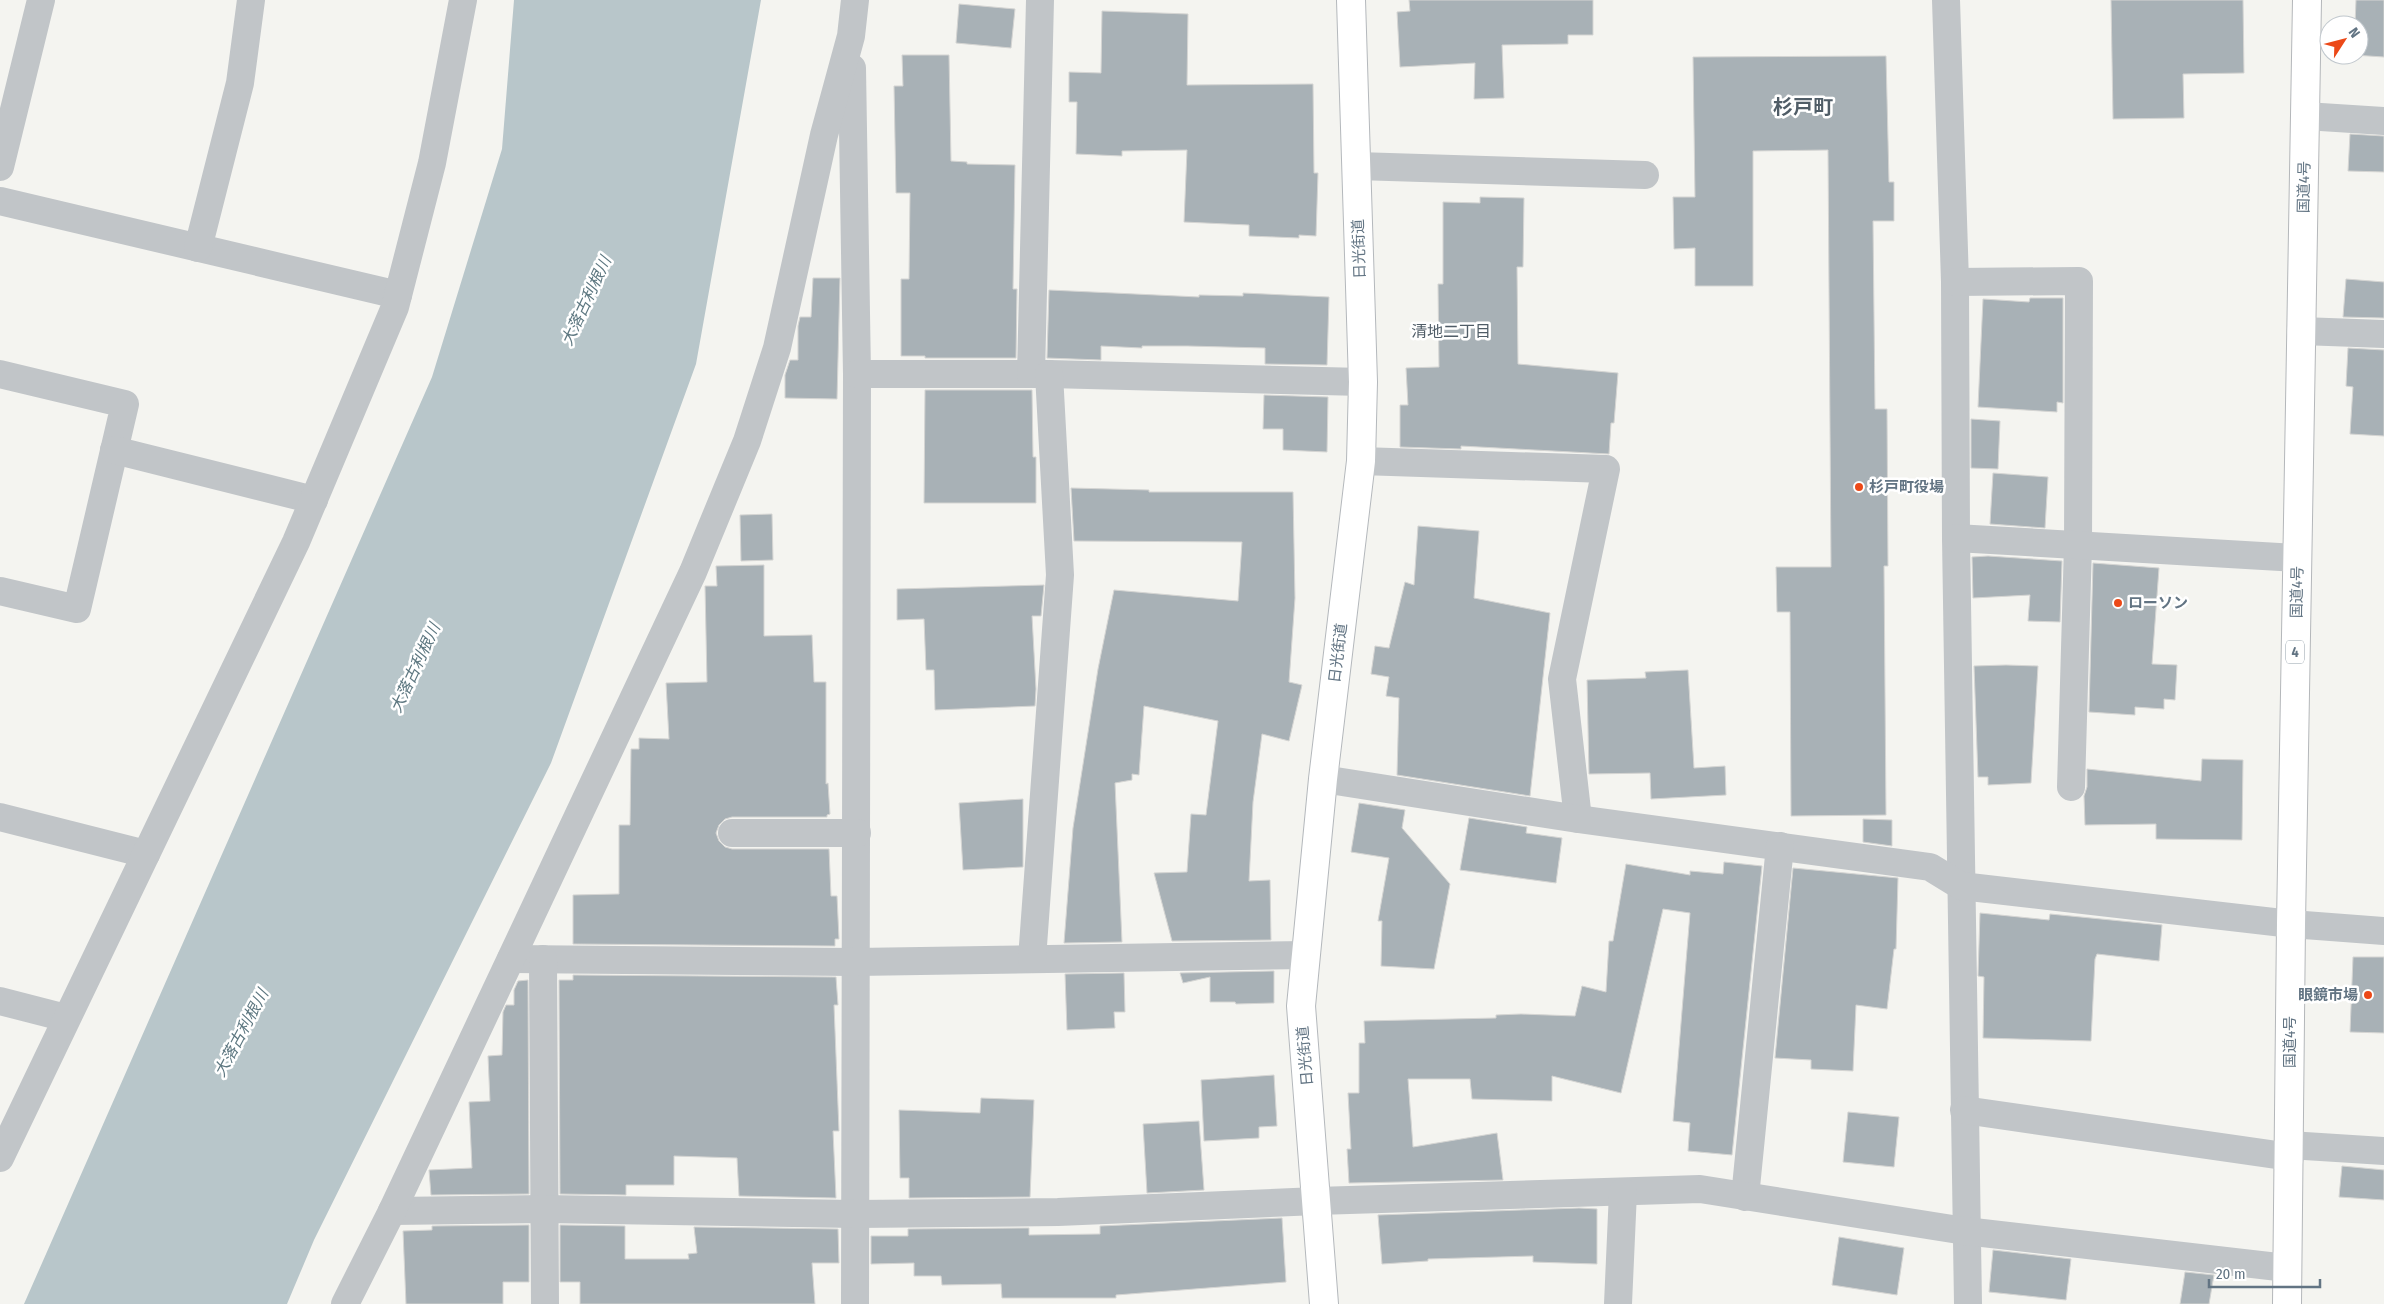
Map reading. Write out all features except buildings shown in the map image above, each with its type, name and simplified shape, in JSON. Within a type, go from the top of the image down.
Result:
[{"type":"main road","name":"日光街道","points":[[1324,1304],[1301,1006],[1324,779],[1361,461],[1363,382],[1351,0]]},
{"type":"main road","name":"国道4号","points":[[2287,1304],[2290,924],[2307,0]]},
{"type":"street","points":[[0,167],[10,86],[41,0]]},
{"type":"street","points":[[198,248],[240,83],[251,0]]},
{"type":"street","points":[[0,1158],[314,500],[398,295],[432,163],[464,0]]},
{"type":"street","points":[[855,0],[851,36],[858,374],[855,1304]]},
{"type":"street","points":[[1032,959],[1060,575],[1040,374],[1040,0]]},
{"type":"street","points":[[1946,0],[1955,282],[1956,538],[1968,1304]]},
{"type":"street","points":[[345,1304],[392,1211],[693,572],[747,441],[777,348],[824,135],[851,36]]},
{"type":"street","points":[[2305,116],[2384,121]]},
{"type":"street","points":[[1357,166],[1645,175]]},
{"type":"street","points":[[0,201],[398,295]]},
{"type":"street","points":[[1955,282],[2079,281],[2078,545],[2071,787]]},
{"type":"street","points":[[2301,331],[2384,334]]},
{"type":"street","points":[[0,374],[125,404],[77,609],[0,591]]},
{"type":"street","points":[[858,374],[1040,374],[1363,382]]},
{"type":"street","points":[[114,450],[314,500]]},
{"type":"street","points":[[1361,461],[1606,469],[1562,679],[1578,819]]},
{"type":"street","points":[[1956,538],[2297,558]]},
{"type":"street","points":[[1324,779],[1578,819],[1930,867],[1961,886],[2290,924],[2384,930]]},
{"type":"street","points":[[0,817],[146,854]]},
{"type":"street","points":[[732,833],[857,833]]},
{"type":"street","points":[[1745,1197],[1780,846]]},
{"type":"street","points":[[511,959],[856,962],[1305,955]]},
{"type":"street","points":[[543,959],[545,1304]]},
{"type":"street","points":[[0,1001],[66,1018]]},
{"type":"street","points":[[1964,1110],[2289,1151],[2384,1151]]},
{"type":"street","points":[[392,1211],[544,1209],[855,1214],[1058,1212],[1317,1201],[1700,1189],[1966,1231],[2287,1268]]},
{"type":"street","points":[[1618,1304],[1623,1192]]},
{"type":"water","name":"大落古利根川","points":[[514,0],[761,0],[696,364],[551,763],[314,1240],[287,1304],[24,1304],[432,377],[502,149]]},
{"type":"place","name":"杉戸町役場","points":[[1859,487]]},
{"type":"place","name":"ローソン","points":[[2118,603]]},
{"type":"place","name":"眼鏡市場","points":[[2368,995]]},
{"type":"district","name":"杉戸町","points":[[1803,107]]},
{"type":"district","name":"清地二丁目","points":[[1451,331]]}]
